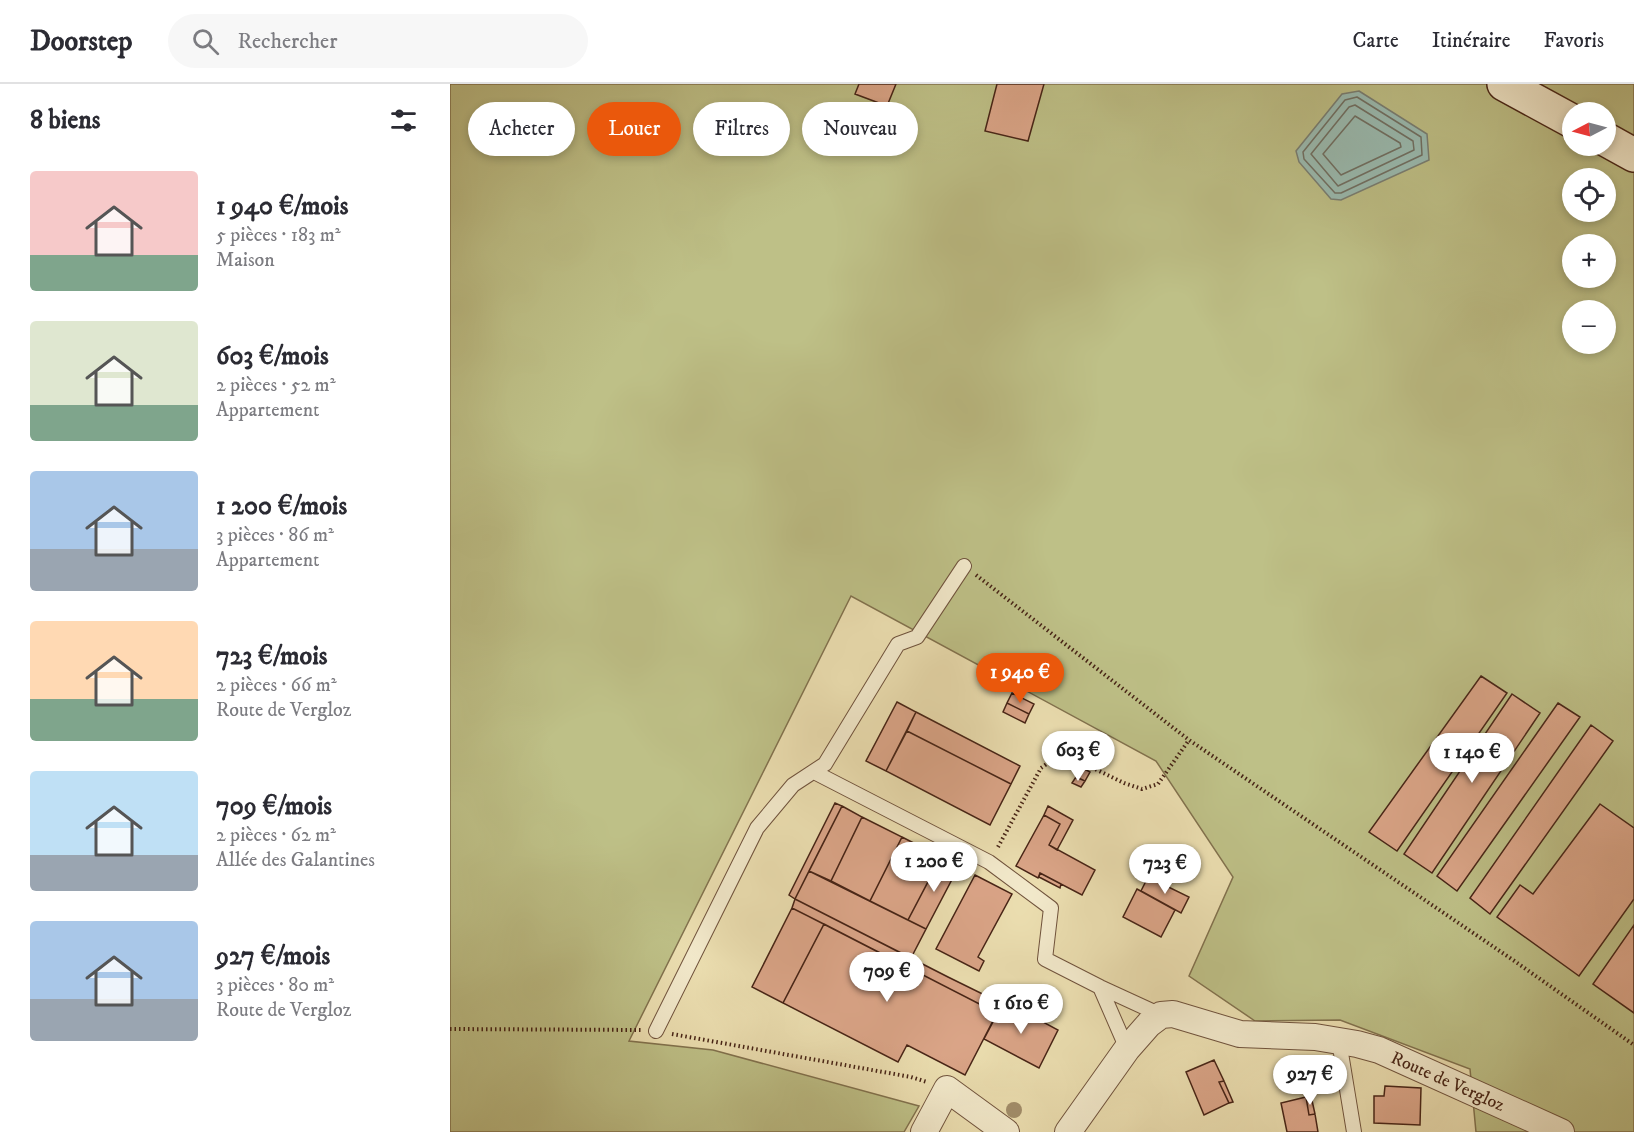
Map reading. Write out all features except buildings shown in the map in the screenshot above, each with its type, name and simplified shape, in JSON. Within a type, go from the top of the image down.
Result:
[{"type":"street","points":[[1504,84],[1562,116]]},
{"type":"street","points":[[1616,145],[1634,155]]},
{"type":"street","name":"Route de Vergloz","points":[[1161,1015],[1173,1014],[1240,1034],[1315,1037],[1357,1044],[1397,1057],[1561,1132]]},
{"type":"street","points":[[1068,1132],[1127,1049],[1149,1024],[1161,1015]]},
{"type":"street","points":[[924,1132],[947,1089],[1006,1132]]},
{"type":"lane","points":[[656,1031],[757,828],[794,785],[825,764],[898,644],[917,637],[964,566]]},
{"type":"lane","points":[[814,772],[990,862],[1051,908],[1045,959],[1161,1015]]},
{"type":"lane","points":[[1100,987],[1127,1049]]},
{"type":"lane","points":[[1339,1041],[1354,1132]]},
{"type":"path","points":[[964,566],[1189,740],[1634,1045]]},
{"type":"path","points":[[990,862],[1041,768],[1052,758],[1062,753],[1124,783],[1142,789],[1158,784],[1189,740]]},
{"type":"path","points":[[450,1029],[656,1031],[911,1077],[947,1089]]},
{"type":"green space","points":[[450,84],[1634,84],[1634,1132],[1476,1132],[1470,1069],[1340,1020],[1255,1021],[1189,976],[1233,877],[1156,761],[851,596],[629,1041],[713,1050],[919,1106],[904,1132],[450,1132]]},
{"type":"water","points":[[1359,91],[1427,134],[1429,160],[1341,200],[1331,199],[1299,162],[1296,151],[1342,94]]}]
